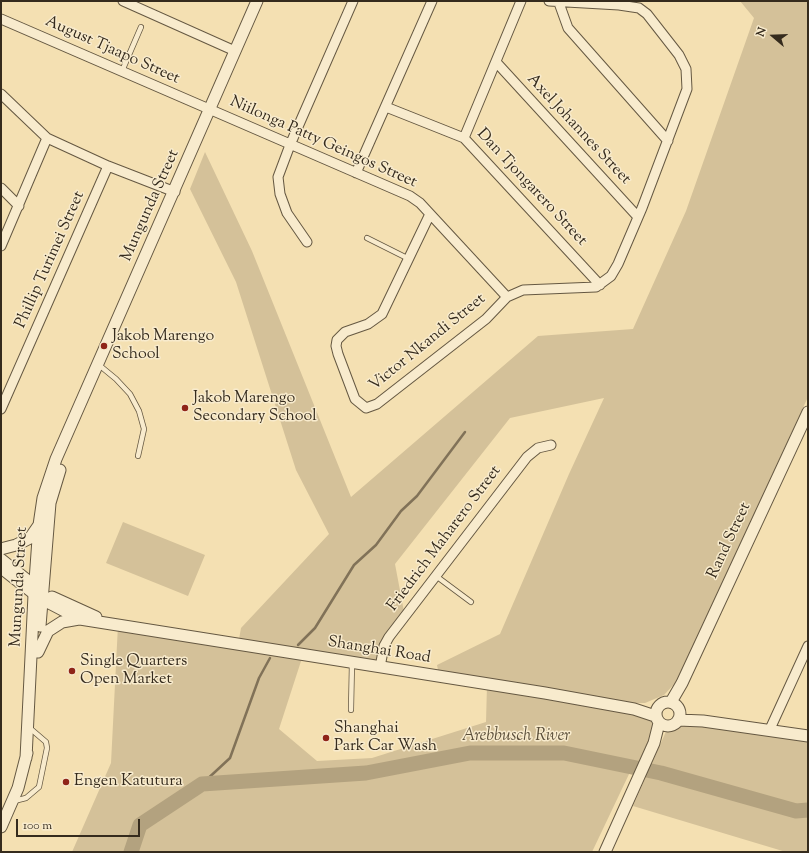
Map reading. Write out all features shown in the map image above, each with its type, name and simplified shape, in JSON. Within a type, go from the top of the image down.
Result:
[{"type":"street","points":[[123,1],[235,51]]},
{"type":"street","name":"Mungunda Street","points":[[1,827],[13,802],[26,758],[32,730],[38,652],[39,526],[43,498],[48,481],[257,1]]},
{"type":"street","points":[[306,242],[287,213],[278,184],[278,177],[290,145],[353,1]]},
{"type":"street","points":[[356,173],[432,1]]},
{"type":"street","points":[[464,138],[521,1]]},
{"type":"street","points":[[506,296],[523,290],[591,288],[600,285],[610,276],[618,264],[638,217],[687,89],[688,78],[679,55],[647,14],[639,8],[619,5],[559,3],[549,1]]},
{"type":"street","points":[[559,3],[568,28],[668,141]]},
{"type":"street","name":"August Tjaapo Street","points":[[1,19],[210,110]]},
{"type":"street","name":"Axel Johannes Street","points":[[496,62],[638,217]]},
{"type":"street","points":[[1,94],[46,138],[108,166],[175,192]]},
{"type":"street","name":"Dan Tjongarero Street","points":[[386,107],[464,138],[600,285]]},
{"type":"street","name":"Niilonga Patty Geingos Street","points":[[210,110],[410,196],[420,203],[506,296]]},
{"type":"street","points":[[1,246],[19,206],[46,138]]},
{"type":"street","name":"Phillip Turimei Street","points":[[1,410],[108,166]]},
{"type":"street","points":[[1,188],[19,206]]},
{"type":"street","name":"Victor Nkandi Street","points":[[430,214],[382,314],[368,324],[346,332],[337,340],[336,346],[338,354],[355,399],[366,408],[377,404],[486,319],[506,296]]},
{"type":"street","name":"Rand Street","points":[[676,710],[682,683],[808,412]]},
{"type":"street","name":"Mungunda Street","points":[[26,758],[39,593],[50,503],[72,434],[73,423]]},
{"type":"street","name":"Friedrich Maharero Street","points":[[380,667],[387,642],[527,457],[538,448],[551,445]]},
{"type":"street","points":[[1,549],[16,545],[30,538],[39,526]]},
{"type":"street","name":"Shanghai Road","points":[[1,558],[39,593],[118,625]]},
{"type":"street","name":"Shanghai Road","points":[[1,569],[80,619],[634,709],[660,718]]},
{"type":"street","points":[[38,652],[48,631],[62,622],[80,619]]},
{"type":"street","points":[[770,729],[808,646]]},
{"type":"street","points":[[605,852],[654,744],[660,718],[661,704],[703,721],[770,729],[808,736]]},
{"type":"street","points":[[660,718],[674,725],[676,710]]},
{"type":"lane","points":[[122,72],[141,27]]},
{"type":"lane","points":[[367,238],[409,258]]},
{"type":"lane","points":[[99,365],[116,379],[130,394],[139,411],[144,429],[138,456]]},
{"type":"lane","points":[[436,576],[471,602]]},
{"type":"lane","points":[[351,710],[352,662]]},
{"type":"lane","points":[[13,802],[26,798],[39,787],[47,748],[46,742],[32,730]]},
{"type":"shaded area","points":[[740,1],[808,1],[808,397],[677,681],[664,695],[645,703],[634,703],[438,670],[437,665],[500,634],[569,474],[604,398],[510,418],[395,564],[405,617],[389,637],[380,667],[303,655],[279,729],[317,761],[372,758],[486,722],[487,685],[634,709],[659,723],[642,769],[564,753],[470,753],[366,773],[202,784],[140,825],[131,852],[72,852],[111,763],[118,625],[238,645],[241,628],[329,534],[296,470],[236,282],[190,189],[205,152],[252,251],[351,497],[538,336],[633,329],[686,211],[754,18]]},
{"type":"shaded area","points":[[123,522],[205,555],[188,596],[106,563]]},
{"type":"shaded area","points":[[678,720],[808,736],[808,852],[786,852],[633,806],[668,727],[674,725]]},
{"type":"shaded area","points":[[470,753],[566,755],[630,769],[630,772],[592,852],[133,852],[141,828],[144,825],[202,785],[365,774]]},
{"type":"waterway","points":[[298,645],[315,628],[354,565],[376,545],[401,511],[417,496],[465,432]]},
{"type":"waterway","points":[[202,784],[230,758],[259,678],[270,658]]},
{"type":"waterway","name":"Arebbusch River","points":[[131,852],[140,825],[202,784],[366,773],[470,753],[564,753],[661,773],[796,811],[808,810]]},
{"type":"place","name":"Jakob Marengo School","points":[[104,346]]},
{"type":"place","name":"Jakob Marengo Secondary School","points":[[185,408]]},
{"type":"place","name":"Single Quarters Open Market","points":[[72,671]]},
{"type":"place","name":"Shanghai Park Car Wash","points":[[326,738]]},
{"type":"place","name":"Engen Katutura","points":[[66,782]]}]
